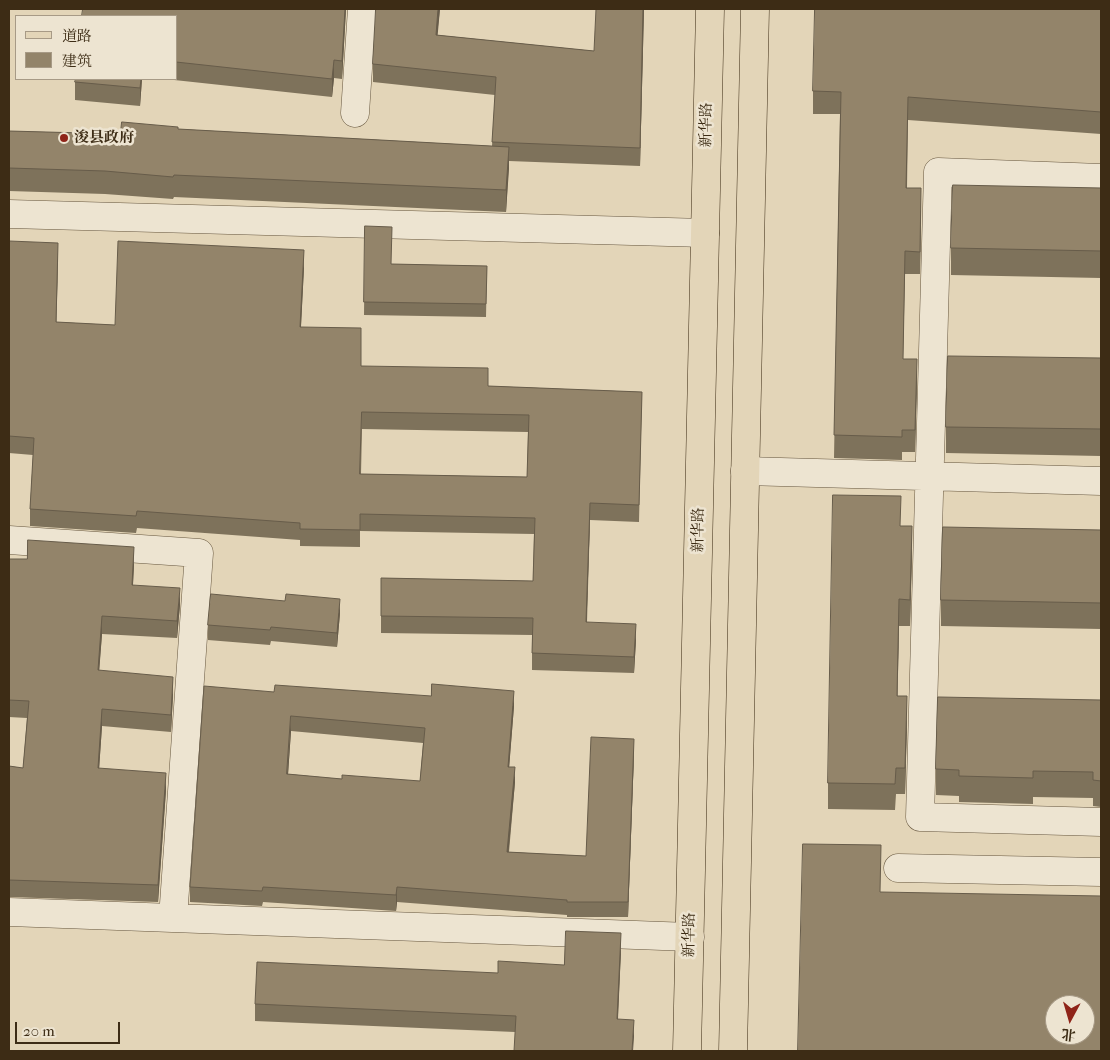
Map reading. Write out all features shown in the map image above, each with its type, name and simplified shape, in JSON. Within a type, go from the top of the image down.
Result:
[{"type":"main road","name":"新华路","points":[[687,1051],[710,9]]},
{"type":"main road","points":[[732,1051],[755,9]]},
{"type":"street","points":[[355,113],[362,9]]},
{"type":"street","points":[[1101,178],[938,172],[920,817],[1101,822]]},
{"type":"street","points":[[9,214],[705,233]]},
{"type":"street","points":[[745,471],[1101,481]]},
{"type":"street","points":[[9,540],[199,553],[173,918]]},
{"type":"street","points":[[898,868],[1101,872]]},
{"type":"street","points":[[9,912],[690,937]]},
{"type":"building","points":[[83,9],[345,9],[342,61],[334,60],[332,79],[178,62],[178,15],[82,15]]},
{"type":"building","points":[[376,9],[438,9],[436,35],[594,51],[596,9],[643,9],[640,148],[492,142],[496,77],[373,64]]},
{"type":"building","points":[[815,9],[1101,9],[1101,112],[908,97],[906,188],[921,188],[920,252],[905,251],[903,359],[917,359],[915,430],[902,430],[902,437],[834,435],[841,92],[813,91]]},
{"type":"building","points":[[76,80],[141,80],[140,88],[75,82]]},
{"type":"building","points":[[122,122],[178,127],[178,129],[509,147],[506,190],[174,175],[173,177],[105,171],[9,168],[9,131],[120,134]]},
{"type":"building","points":[[953,185],[1101,188],[1101,251],[951,248]]},
{"type":"building","points":[[365,226],[392,227],[391,264],[487,266],[486,304],[364,302]]},
{"type":"building","points":[[9,241],[58,243],[56,322],[115,325],[118,241],[304,250],[300,327],[361,328],[361,366],[488,368],[488,386],[642,392],[639,505],[590,503],[586,622],[636,624],[634,657],[532,653],[533,618],[381,616],[381,578],[533,581],[535,518],[360,514],[360,530],[300,529],[300,523],[137,511],[136,516],[30,509],[34,438],[9,436]],"holes":[[[362,412],[529,415],[527,477],[360,474]]]},
{"type":"building","points":[[948,356],[1101,358],[1101,429],[946,427]]},
{"type":"building","points":[[833,495],[901,496],[900,526],[912,526],[910,600],[899,599],[897,696],[907,696],[905,768],[896,768],[895,784],[828,783]]},
{"type":"building","points":[[943,527],[1101,530],[1101,603],[941,600]]},
{"type":"building","points":[[28,540],[134,547],[132,585],[180,588],[177,621],[102,616],[98,670],[173,677],[171,715],[102,709],[98,768],[166,773],[158,885],[9,880],[9,766],[23,768],[29,701],[9,700],[9,559],[27,559]]},
{"type":"building","points":[[211,594],[285,601],[286,594],[340,599],[337,633],[271,627],[270,630],[208,625]]},
{"type":"building","points":[[432,684],[514,691],[508,767],[515,767],[507,852],[586,856],[591,737],[634,739],[628,902],[567,902],[567,900],[397,887],[396,895],[263,887],[262,891],[190,887],[204,686],[274,692],[275,685],[431,696]],"holes":[[[291,716],[425,728],[420,781],[342,775],[342,779],[287,774]]]},
{"type":"building","points":[[938,697],[1101,700],[1101,781],[1093,780],[1093,772],[1033,771],[1033,778],[959,776],[959,770],[936,769]]},
{"type":"building","points":[[803,844],[881,845],[880,892],[1101,896],[1101,1051],[798,1051]]},
{"type":"building","points":[[566,931],[621,933],[617,1019],[634,1020],[632,1051],[514,1051],[516,1016],[255,1004],[257,962],[498,973],[498,961],[564,965]]},
{"type":"place","name":"浚县政府","points":[[64,138]]}]
